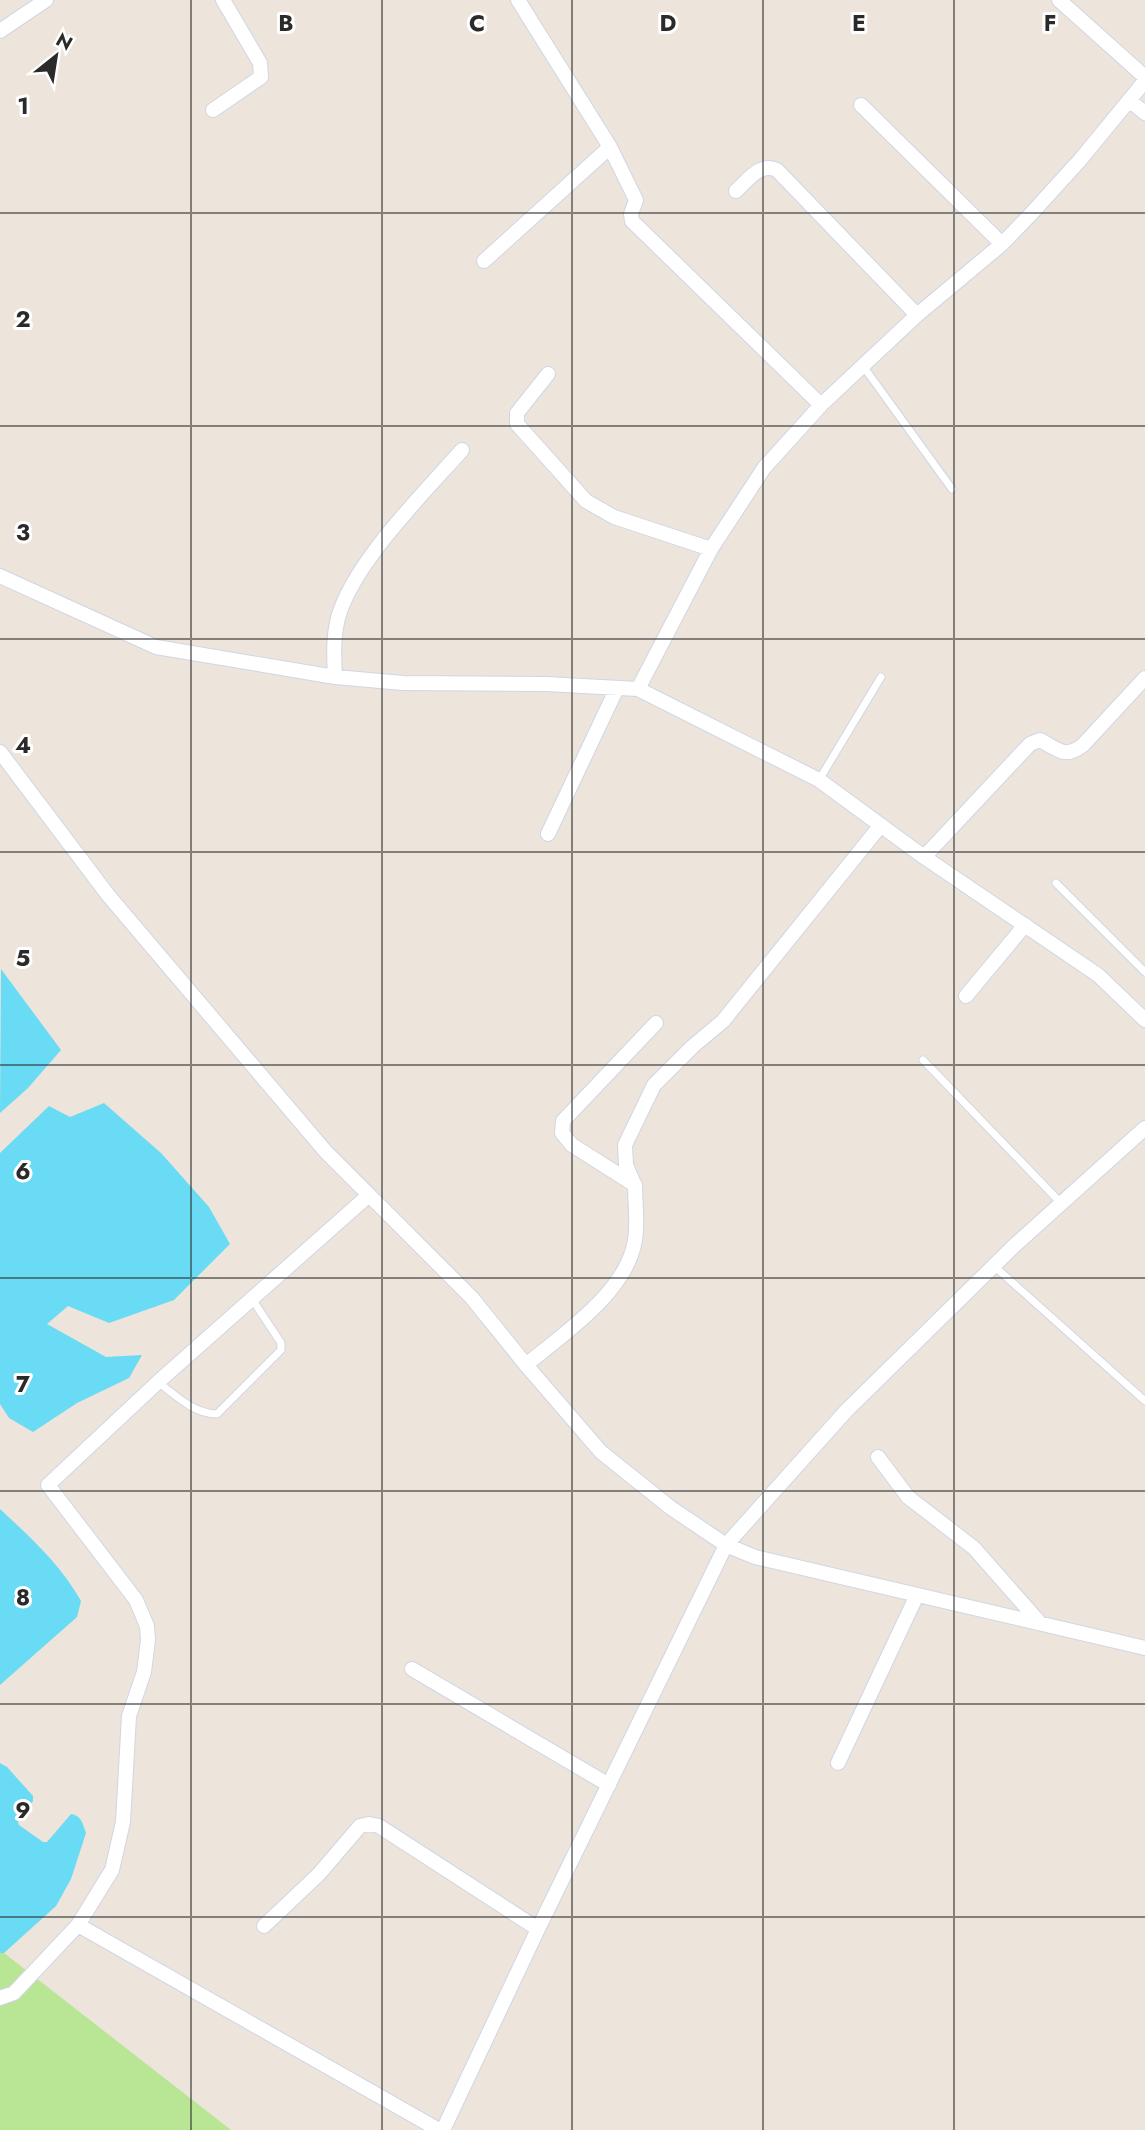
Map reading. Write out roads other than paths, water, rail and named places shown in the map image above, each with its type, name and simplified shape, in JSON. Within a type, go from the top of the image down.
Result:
[{"type":"street","points":[[0,31],[46,0]]},
{"type":"street","points":[[213,110],[261,77],[260,63],[223,0]]},
{"type":"street","points":[[518,0],[610,147],[636,200],[631,214],[632,221],[821,405]]},
{"type":"street","points":[[638,689],[711,549],[764,468],[821,405],[917,314],[1002,244],[1080,160],[1145,79],[1059,0]]},
{"type":"street","points":[[1129,100],[1145,113]]},
{"type":"street","points":[[861,105],[1002,244]]},
{"type":"street","points":[[484,261],[610,147]]},
{"type":"street","points":[[736,191],[762,168],[769,166],[777,170],[917,314]]},
{"type":"street","points":[[548,374],[517,413],[517,424],[586,501],[614,517],[711,549]]},
{"type":"street","points":[[335,677],[333,642],[339,615],[359,572],[462,450]]},
{"type":"street","points":[[0,576],[156,647],[335,677],[403,683],[546,684],[638,689],[818,780],[924,857],[1098,975],[1145,1020]]},
{"type":"street","points":[[924,857],[1030,744],[1041,740],[1063,752],[1074,752],[1145,678]]},
{"type":"street","points":[[548,834],[617,688]]},
{"type":"street","points":[[0,752],[108,895],[326,1152],[472,1298],[526,1366],[601,1452],[671,1508],[726,1545],[755,1558],[1145,1648]]},
{"type":"street","points":[[526,1366],[603,1299],[623,1275],[635,1240],[635,1185],[626,1165],[625,1145],[653,1085],[692,1046],[723,1021],[881,825]]},
{"type":"street","points":[[966,996],[1025,925]]},
{"type":"street","points":[[635,1185],[572,1145],[562,1133],[563,1121],[656,1023]]},
{"type":"street","points":[[78,1926],[441,2130],[726,1545],[846,1411],[994,1266],[1145,1128]]},
{"type":"street","points":[[0,1998],[14,1993],[78,1926],[112,1870],[123,1822],[129,1716],[144,1672],[148,1640],[147,1626],[136,1600],[48,1485],[158,1382],[369,1195]]},
{"type":"street","points":[[878,1457],[908,1497],[974,1548],[1040,1623]]},
{"type":"street","points":[[838,1763],[917,1595]]},
{"type":"street","points":[[412,1669],[609,1785]]},
{"type":"street","points":[[264,1926],[319,1874],[360,1825],[369,1824],[379,1826],[538,1928]]},
{"type":"lane","points":[[863,366],[952,489]]},
{"type":"lane","points":[[818,780],[881,677]]},
{"type":"lane","points":[[1056,883],[1145,972]]},
{"type":"lane","points":[[923,1060],[1062,1203]]},
{"type":"lane","points":[[994,1266],[1145,1401]]},
{"type":"lane","points":[[158,1382],[198,1410],[217,1414],[281,1350],[281,1343],[252,1299]]},
{"type":"water","points":[[1,969],[61,1050],[28,1088],[0,1113]]},
{"type":"water","points":[[104,1103],[161,1153],[209,1207],[230,1244],[174,1300],[109,1323],[68,1306],[47,1324],[106,1357],[142,1355],[129,1378],[77,1403],[33,1432],[9,1418],[0,1404],[0,1153],[49,1106],[70,1117]]},
{"type":"water","points":[[0,1509],[54,1563],[81,1601],[77,1617],[0,1685]]},
{"type":"water","points":[[0,1763],[7,1767],[33,1796],[33,1801],[18,1822],[19,1825],[47,1842],[71,1814],[83,1823],[86,1833],[71,1879],[56,1906],[4,1953],[0,1953]]}]
